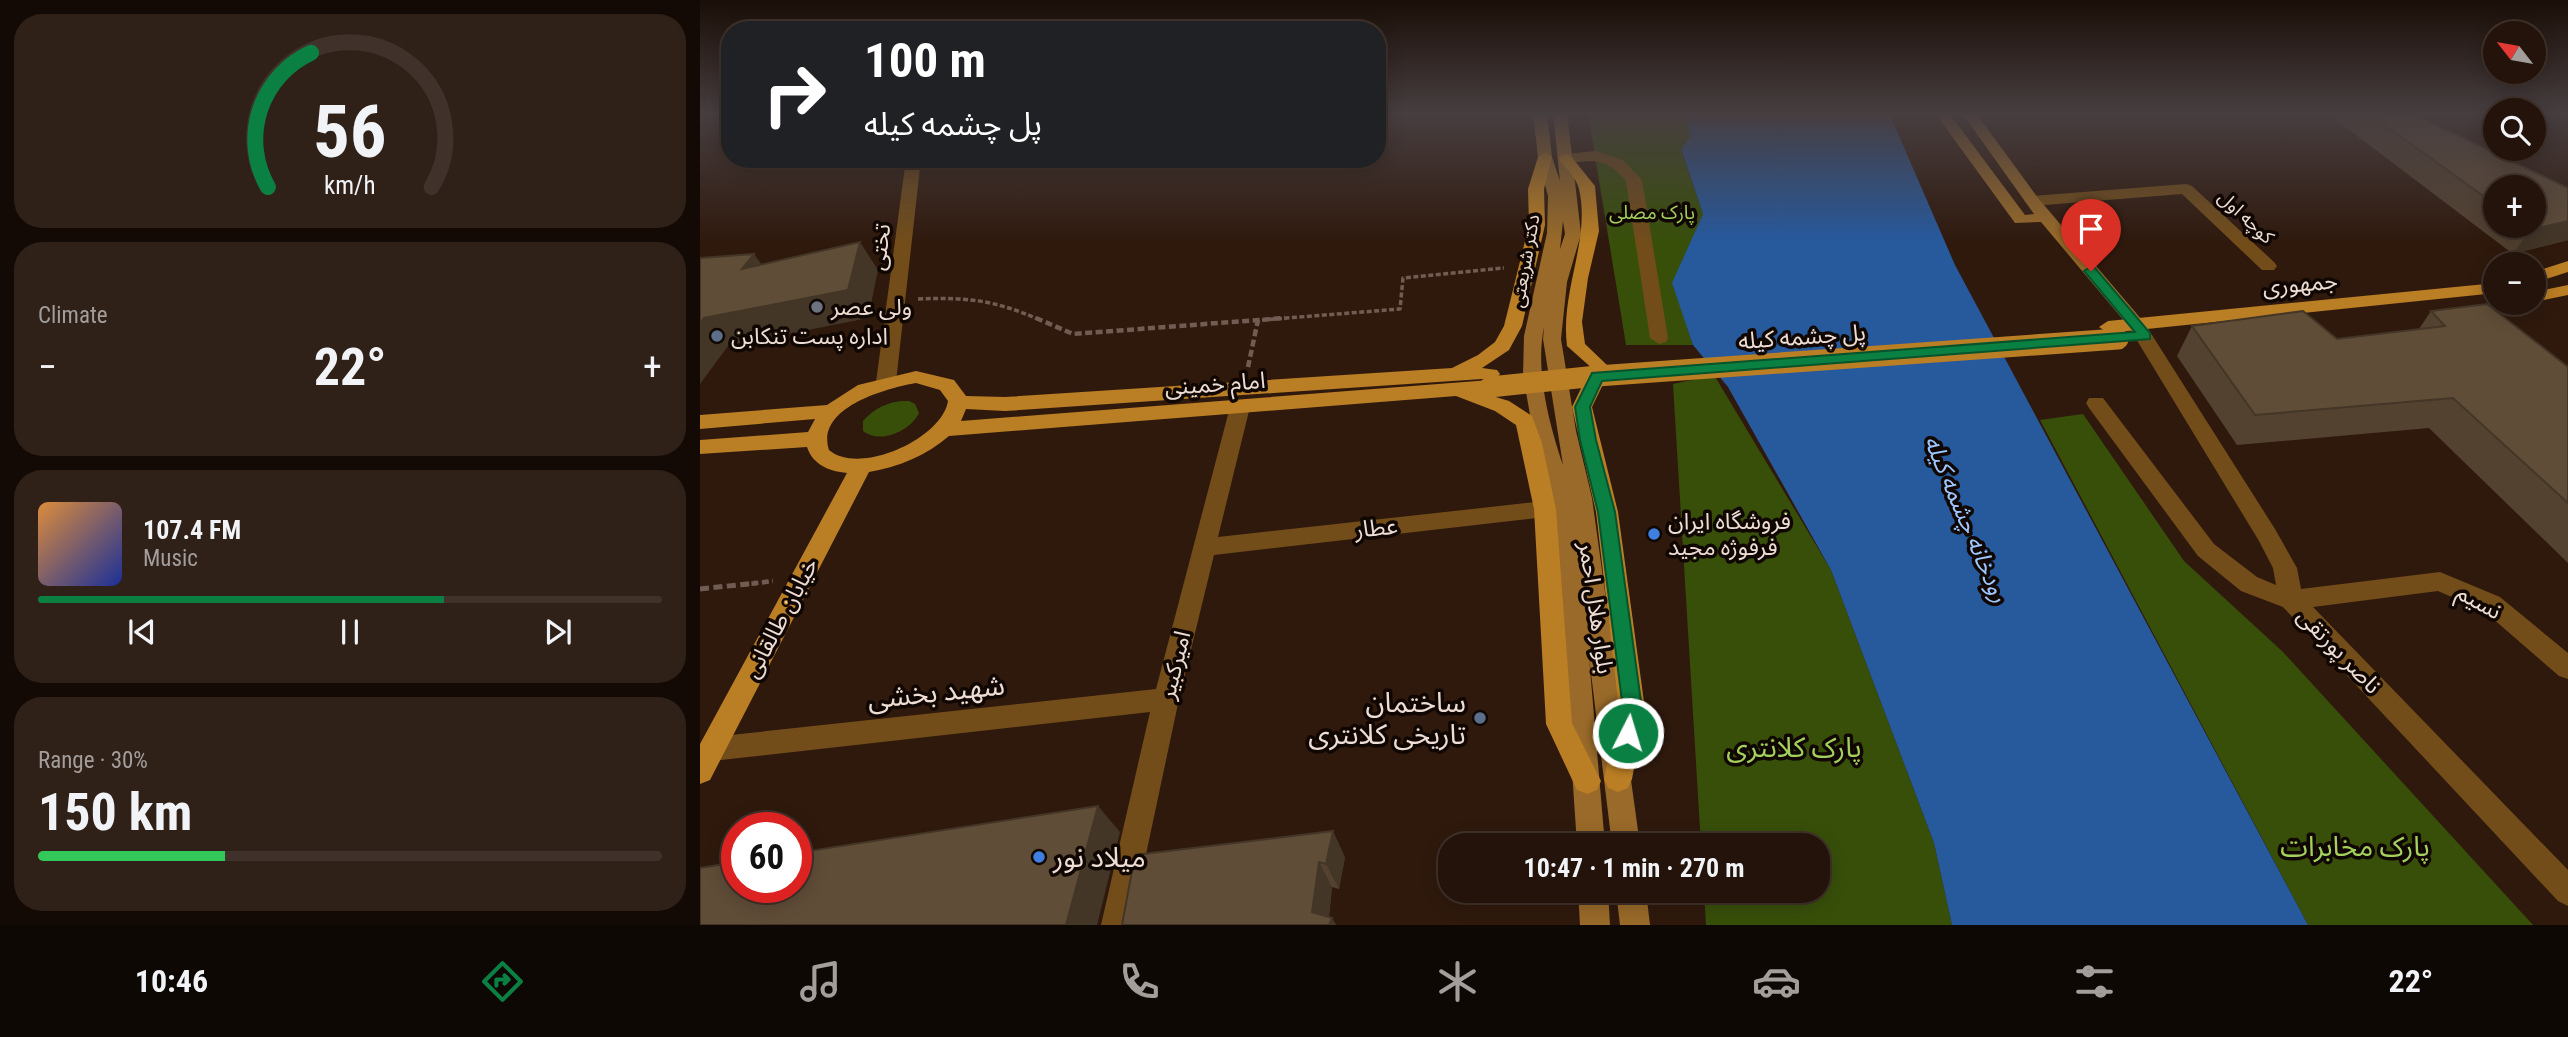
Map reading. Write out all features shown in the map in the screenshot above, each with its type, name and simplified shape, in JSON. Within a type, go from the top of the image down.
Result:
[{"type":"main road","points":[[1446,383],[1502,346],[1513,326],[1537,225],[1536,189],[1545,158]]},
{"type":"main road","points":[[1565,158],[1587,186],[1591,231],[1579,278],[1573,321],[1576,346],[1597,370],[1583,407],[1588,440],[1607,512],[1632,709],[1618,779]]},
{"type":"main road","points":[[2546,274],[2567,268]]},
{"type":"main road","name":"جمهوری","points":[[2113,333],[2483,290]]},
{"type":"main road","points":[[2546,295],[2568,290]]},
{"type":"main road","name":"جمهوری","points":[[2141,330],[2483,304]]},
{"type":"main road","name":"پل چشمه کیله","points":[[1490,381],[1597,370],[2113,333]]},
{"type":"main road","points":[[916,377],[933,378],[947,383],[956,391],[958,402],[954,415],[943,429],[928,442],[907,453],[862,465],[842,464],[826,459],[817,451],[815,439],[820,425],[832,411],[850,397],[886,382],[916,377]]},
{"type":"main road","name":"امام خمینی","points":[[958,402],[1005,404],[1490,381]]},
{"type":"main road","points":[[1446,383],[1502,406],[1525,421],[1545,509],[1559,724],[1587,781]]},
{"type":"main road","name":"امام خمینی","points":[[943,429],[1240,407],[1446,383]]},
{"type":"main road","points":[[700,422],[832,411]]},
{"type":"main road","points":[[700,447],[815,439]]},
{"type":"main road","name":"خیابان طالقانی","points":[[706,760],[862,465]]},
{"type":"street","points":[[1565,158],[1587,156]]},
{"type":"street","points":[[1604,156],[1619,162],[1634,180],[1659,338]]},
{"type":"street","points":[[1974,156],[2021,220],[2045,217]]},
{"type":"street","points":[[2000,156],[2032,201],[2141,330]]},
{"type":"street","name":"دکتر شریعتی","points":[[1544,374],[1533,336],[1555,233],[1556,196],[1545,158]]},
{"type":"street","name":"دکتر شریعتی","points":[[1544,374],[1552,339],[1558,282],[1573,234],[1565,158]]},
{"type":"street","name":"تختی","points":[[886,382],[913,168]]},
{"type":"street","name":"کوچه اول","points":[[2032,201],[2186,189],[2268,266]]},
{"type":"street","name":"ناصر پورتقی","points":[[2141,330],[2285,568],[2291,600],[2568,891]]},
{"type":"street","name":"بلوار هلال احمر","points":[[1544,374],[1581,498],[1625,833]]},
{"type":"street","name":"بلوار هلال احمر","points":[[1544,374],[1545,443],[1565,501],[1590,833]]},
{"type":"street","points":[[2096,403],[2206,550],[2249,584],[2291,600]]},
{"type":"street","name":"امیرکبیر","points":[[1116,925],[1167,699],[1240,407]]},
{"type":"street","name":"عطار","points":[[1206,547],[1545,509]]},
{"type":"street","name":"نسیم","points":[[2291,600],[2440,581],[2492,604],[2568,668]]},
{"type":"street","name":"شهید بخشی","points":[[706,760],[1167,699]]},
{"type":"street","points":[[1594,903],[1595,925]]},
{"type":"street","points":[[1632,903],[1635,925]]},
{"type":"path","points":[[896,300],[965,297],[1012,307],[1073,334],[1400,309],[1404,278],[1526,266]]},
{"type":"path","points":[[700,589],[802,579]]},
{"type":"green space","name":"پارک مصلی","points":[[1595,156],[1683,156],[1703,214],[1673,283],[1693,345],[1626,345]]},
{"type":"green space","name":"پارک کلانتری","points":[[1714,375],[1831,570],[1934,843],[1952,925],[1706,925],[1705,903],[1830,903],[1830,833],[1700,833],[1673,384]]},
{"type":"green space","points":[[909,401],[915,404],[919,413],[903,430],[887,436],[870,435],[863,431],[863,421],[878,408],[890,403]]},
{"type":"green space","name":"پارک مخابرات","points":[[2083,414],[2184,561],[2283,652],[2533,925],[2308,925],[2040,420]]},
{"type":"water","name":"رودخانه چشمه کیله","points":[[1683,156],[1908,156],[1955,265],[2308,925],[1952,925],[1934,843],[1831,570],[1728,387],[1693,345],[1672,283],[1703,214]]},
{"type":"building","points":[[2428,156],[2483,156],[2483,161],[2511,161],[2541,175],[2483,175],[2483,196]]},
{"type":"building","points":[[2546,177],[2568,188],[2568,221],[2546,226]]},
{"type":"building","points":[[860,242],[848,290],[704,318],[700,324],[700,258],[754,254],[742,269]]},
{"type":"building","points":[[2483,304],[2483,315],[2501,315],[2568,367],[2568,503],[2453,398],[2255,415],[2192,326],[2303,311],[2337,339],[2445,326],[2431,311]]},
{"type":"building","points":[[1098,806],[1066,925],[700,925],[700,868],[721,865],[721,903],[812,903],[812,851]]},
{"type":"building","points":[[1333,831],[1326,864],[1319,862],[1312,912],[1332,918],[1329,925],[1122,925],[1135,855]]},
{"type":"place","name":"ولی عصر","points":[[817,307]]},
{"type":"place","name":"اداره پست تنکابن","points":[[717,336]]},
{"type":"place","name":"فروشگاه ایران فرفوژه مجید","points":[[1654,534]]},
{"type":"place","name":"ساختمان تاریخی کلانتری","points":[[1480,718]]},
{"type":"place","name":"میلاد نور","points":[[1039,857]]},
{"type":"route","points":[[1628,733],[1632,709],[1607,512],[1588,440],[1583,407],[1597,376],[2145,336],[2091,271]]}]
